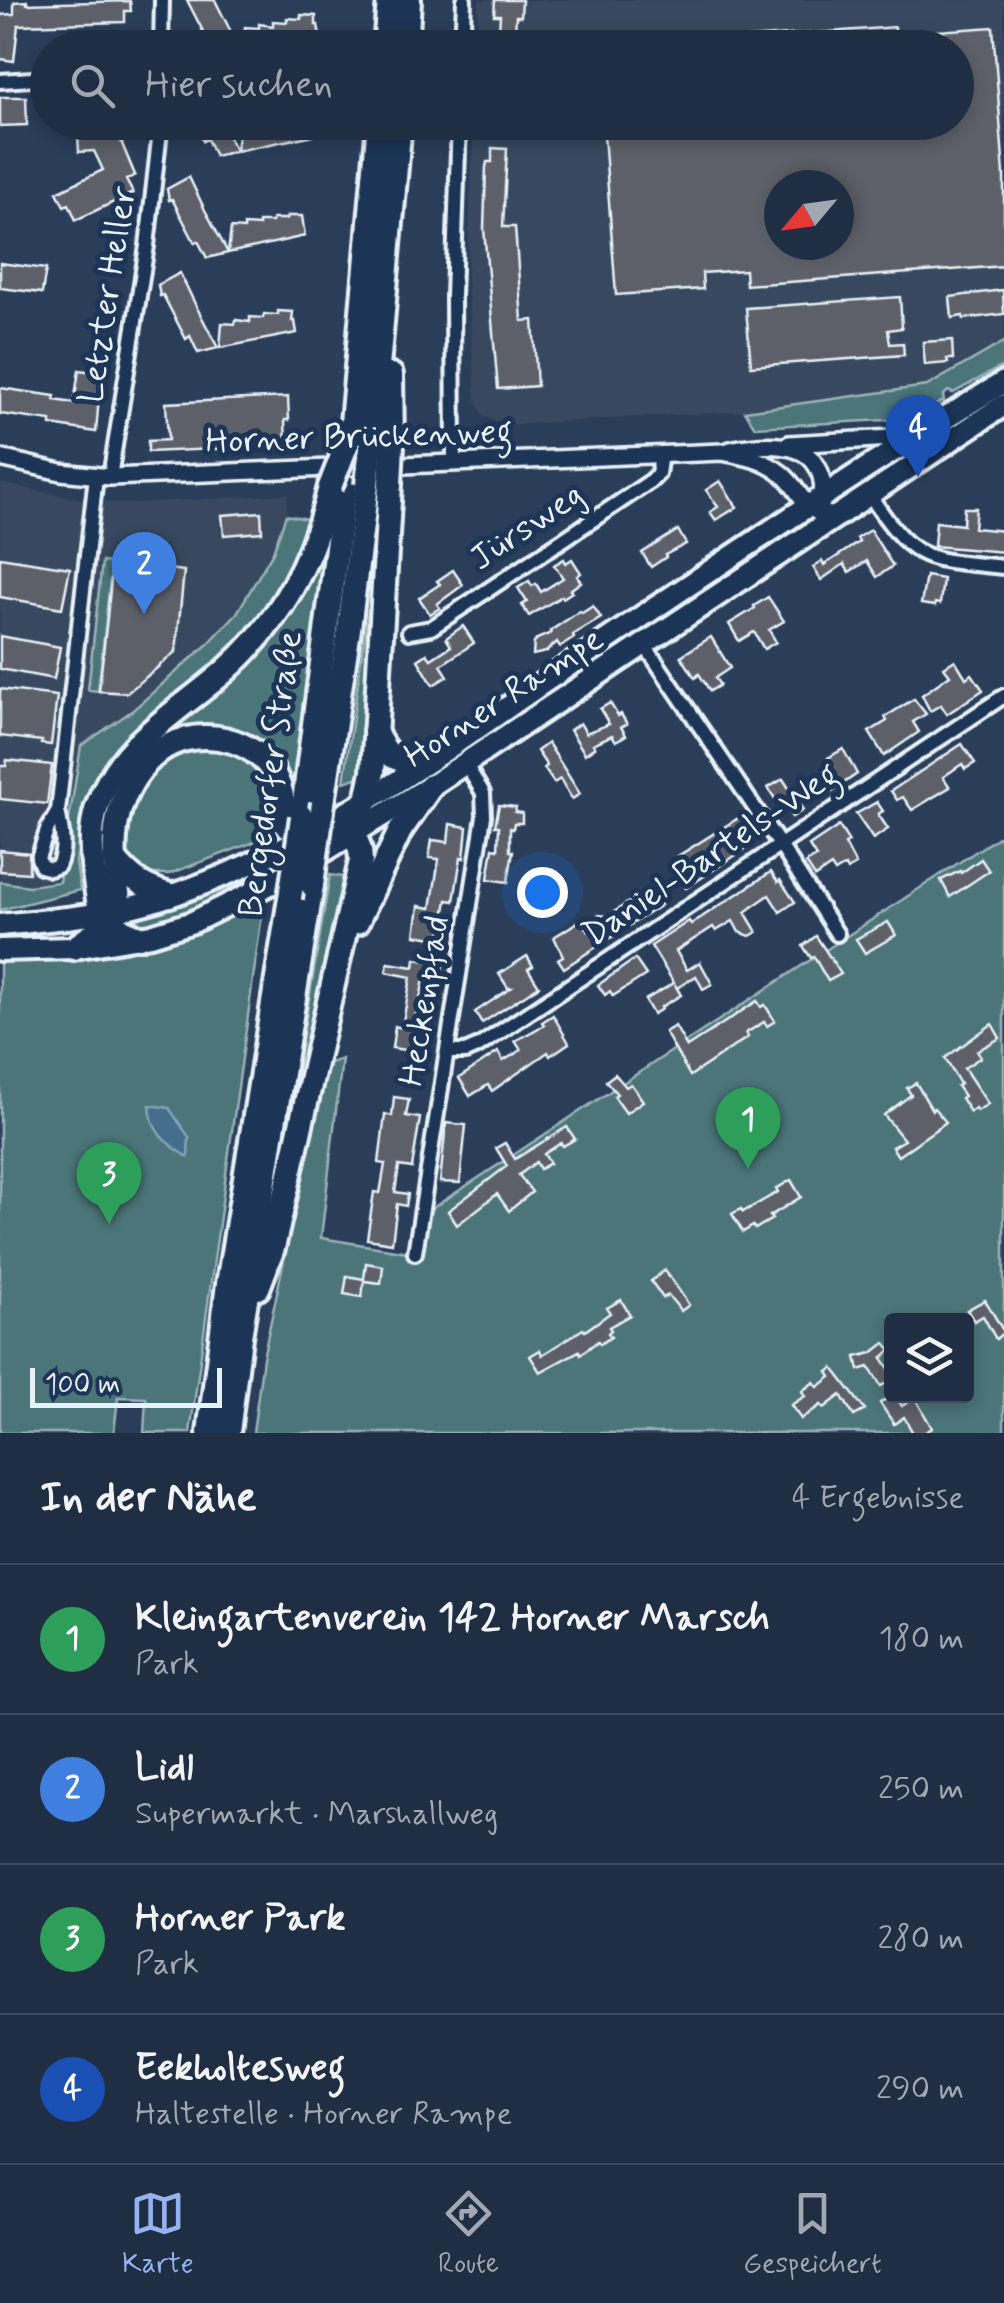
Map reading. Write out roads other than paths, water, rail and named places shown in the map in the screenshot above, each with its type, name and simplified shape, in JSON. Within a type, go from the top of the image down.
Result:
[{"type":"highway","points":[[386,30],[389,0]]},
{"type":"highway","points":[[407,30],[409,0]]},
{"type":"highway","points":[[353,834],[373,772],[375,731],[358,486],[378,140]]},
{"type":"highway","points":[[138,937],[124,931],[110,914],[93,866],[95,812],[106,785],[138,742],[230,667],[276,615],[321,524],[358,486],[388,266],[398,140]]},
{"type":"highway","name":"Bergedorfer Straße","points":[[228,1433],[240,1337],[326,814],[349,629],[358,486]]},
{"type":"highway","name":"Bergedorfer Straße","points":[[208,1433],[281,948],[295,822],[358,486]]},
{"type":"highway","points":[[375,731],[394,758],[424,762]]},
{"type":"highway","points":[[74,948],[110,914],[114,843],[121,806],[136,776],[163,748],[189,738],[236,742],[260,757],[277,780],[295,822]]},
{"type":"highway","points":[[341,956],[387,856],[431,786]]},
{"type":"highway","points":[[240,1337],[273,1248],[362,856],[353,834],[326,814]]},
{"type":"highway","points":[[114,858],[134,882],[170,895]]},
{"type":"main road","name":"Horner Rampe","points":[[0,925],[110,914],[254,863],[326,814],[366,800],[822,508],[914,437],[1004,382]]},
{"type":"main road","name":"Horner Rampe","points":[[0,950],[74,948],[138,937],[193,922],[250,895],[431,786],[807,535],[822,508],[870,494],[1004,405]]},
{"type":"main road","points":[[460,738],[465,763]]},
{"type":"street","points":[[161,30],[162,0]]},
{"type":"street","points":[[463,30],[464,0]]},
{"type":"street","points":[[0,81],[30,79]]},
{"type":"street","name":"Letzter Heller","points":[[58,811],[103,477],[146,254],[160,140]]},
{"type":"street","points":[[454,462],[457,140]]},
{"type":"street","name":"Horner Brückenweg","points":[[0,458],[103,477],[722,452],[758,444],[914,437]]},
{"type":"street","points":[[779,444],[796,449],[820,473],[822,508]]},
{"type":"street","name":"Horner Brückenweg","points":[[722,452],[770,466],[822,508]]},
{"type":"street","name":"Jürsweg","points":[[408,632],[431,628],[651,481],[658,474],[661,454]]},
{"type":"street","points":[[870,494],[890,526],[917,551],[936,560],[1004,567]]},
{"type":"street","points":[[644,644],[837,934]]},
{"type":"street","name":"Daniel-Bartels-Weg","points":[[448,1052],[466,1052],[479,1046],[1004,696]]},
{"type":"street","name":"Heckenpfad","points":[[415,1253],[484,816],[482,793],[465,763]]},
{"type":"place","name":"Eekholtesweg","points":[[918,477]]},
{"type":"place","name":"Lidl","points":[[144,614]]},
{"type":"place","name":"Kleingartenverein 142 Horner Marsch","points":[[748,1169]]},
{"type":"place","name":"Horner Park","points":[[109,1224]]}]
